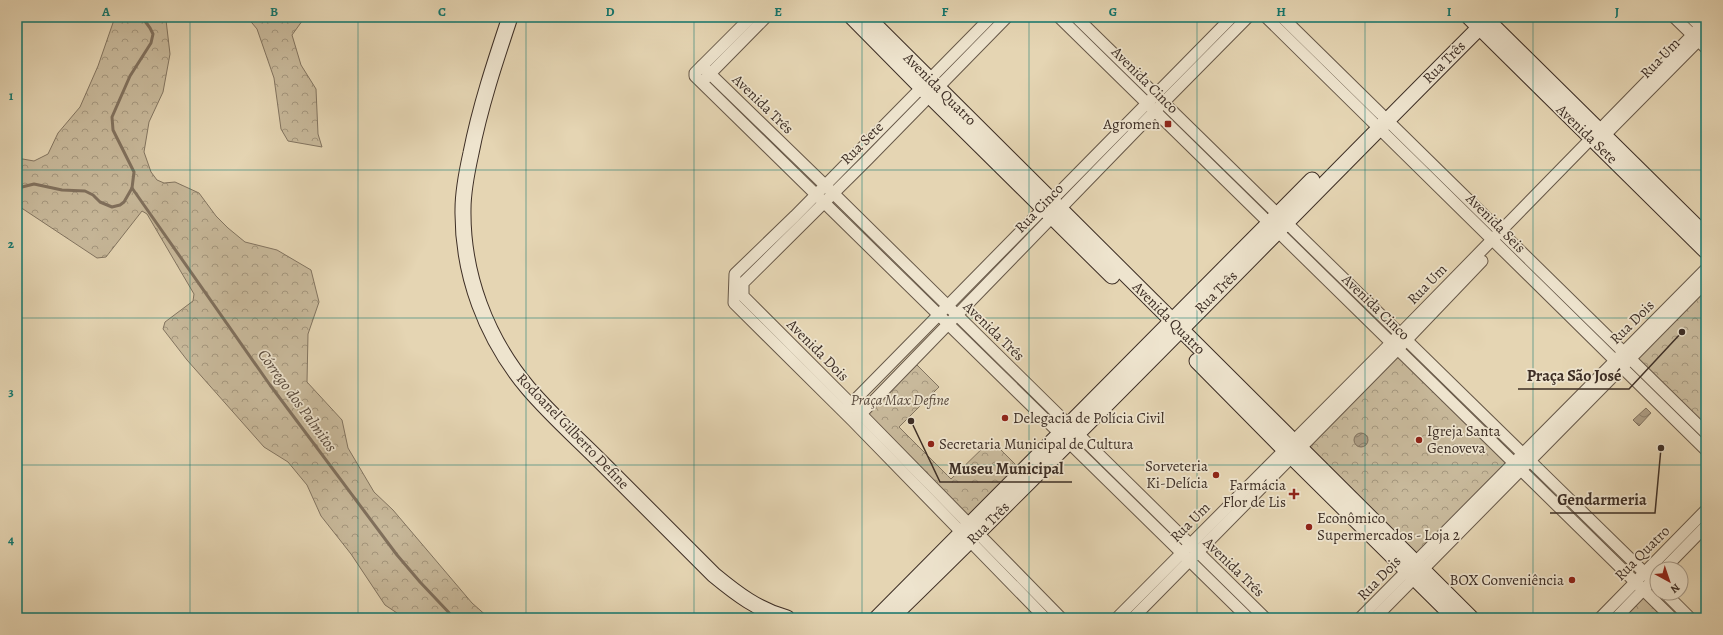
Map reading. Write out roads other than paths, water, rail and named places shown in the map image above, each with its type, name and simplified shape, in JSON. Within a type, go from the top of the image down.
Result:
[{"type":"street","name":"Rodoanel Gilberto Define","points":[[510,17],[474,135],[466,176],[462,209],[469,270],[476,296],[487,325],[498,346],[527,387],[714,575],[733,591],[760,609],[787,618]]},
{"type":"street","points":[[702,74],[751,17]]},
{"type":"street","points":[[702,74],[766,17]]},
{"type":"street","name":"Avenida Quatro","points":[[852,17],[869,24],[930,88],[1415,570],[1471,618]]},
{"type":"street","name":"Rua Sete","points":[[739,290],[735,274],[760,257],[786,232],[930,88],[966,51],[993,20],[1007,17]]},
{"type":"street","name":"Avenida Cinco","points":[[1058,17],[1151,107],[1403,337],[1525,458],[1649,575]]},
{"type":"street","name":"Avenida Cinco","points":[[1076,17],[1160,99],[1395,346],[1672,618]]},
{"type":"street","name":"Rua Cinco","points":[[1199,59],[1232,17]]},
{"type":"street","name":"Rua Cinco","points":[[847,408],[947,306],[1052,208],[1199,59],[1248,17]]},
{"type":"street","name":"Avenida Seis","points":[[1266,17],[1502,234],[1706,433]]},
{"type":"street","name":"Avenida Seis","points":[[1282,17],[1494,243],[1706,450]]},
{"type":"street","points":[[1674,17],[1702,34]]},
{"type":"street","points":[[1691,17],[1702,34]]},
{"type":"street","name":"Rua Três","points":[[891,618],[970,533],[1480,19]]},
{"type":"street","name":"Avenida Sete","points":[[1480,19],[1598,137],[1706,251]]},
{"type":"street","name":"Rua Um","points":[[1117,618],[1194,548],[1395,346],[1502,234],[1702,34]]},
{"type":"street","name":"Avenida Três","points":[[702,74],[829,189],[956,314],[1185,556],[1248,618]]},
{"type":"street","name":"Avenida Três","points":[[702,74],[820,198],[939,314],[947,324],[1069,433],[1194,548],[1265,618]]},
{"type":"street","name":"Avenida Sete","points":[[1598,137],[1706,236]]},
{"type":"street","name":"Rua Cinco","points":[[857,417],[947,324],[1052,208]]},
{"type":"street","name":"Rua Dois","points":[[1627,356],[1706,269]]},
{"type":"street","name":"Rua Dois","points":[[1360,618],[1415,570],[1618,364],[1706,282]]},
{"type":"street","name":"Avenida Dois","points":[[739,290],[847,408],[970,533],[1061,618]]},
{"type":"street","name":"Rua Quatro","points":[[1667,561],[1706,510]]},
{"type":"street","name":"Rua Quatro","points":[[1672,561],[1706,526]]},
{"type":"street","name":"Rua Três","points":[[877,618],[970,533]]},
{"type":"street","name":"Avenida Dois","points":[[970,533],[1045,618]]},
{"type":"street","name":"Rua Um","points":[[1133,618],[1185,556]]},
{"type":"street","name":"Avenida Quatro","points":[[1415,570],[1455,618]]},
{"type":"street","name":"Rua Dois","points":[[1375,618],[1415,570]]},
{"type":"street","name":"Rua Quatro","points":[[1600,618],[1636,582],[1649,580]]},
{"type":"street","name":"Rua Quatro","points":[[1616,618],[1649,584]]},
{"type":"street","points":[[1673,601],[1690,618]]},
{"type":"water","points":[[1646,408],[1651,413],[1639,426],[1633,420]]},
{"type":"water","points":[[1358,433],[1364,433],[1368,437],[1368,443],[1364,447],[1358,447],[1354,443],[1354,437]]},
{"type":"waterway","points":[[17,186],[22,187],[34,184],[62,190],[85,191],[93,195],[100,202],[112,207],[120,205],[124,202],[132,188],[134,172],[113,130],[112,117],[130,76],[151,43],[153,34],[142,17]]},
{"type":"waterway","name":"Córrego dos Palmitos","points":[[132,188],[270,385],[397,555],[454,618]]},
{"type":"place","name":"Agromen","points":[[1168,124]]},
{"type":"place","name":"Praça São José","points":[[1682,332]]},
{"type":"place","name":"Delegacia de Polícia Civil","points":[[1005,418]]},
{"type":"place","name":"Museu Municipal","points":[[911,421]]},
{"type":"place","name":"Igreja Santa Genoveva","points":[[1419,440]]},
{"type":"place","name":"Secretaria Municipal de Cultura","points":[[931,444]]},
{"type":"place","name":"Gendarmeria","points":[[1661,448]]},
{"type":"place","name":"Sorveteria Ki-Delícia","points":[[1216,475]]},
{"type":"place","name":"Farmácia Flor de Lis","points":[[1294,494]]},
{"type":"place","name":"Econômico Supermercados - Loja 2","points":[[1309,527]]},
{"type":"place","name":"BOX Conveniência","points":[[1572,580]]},
{"type":"park label","name":"Praça Max Define","points":[[900,400]]}]
